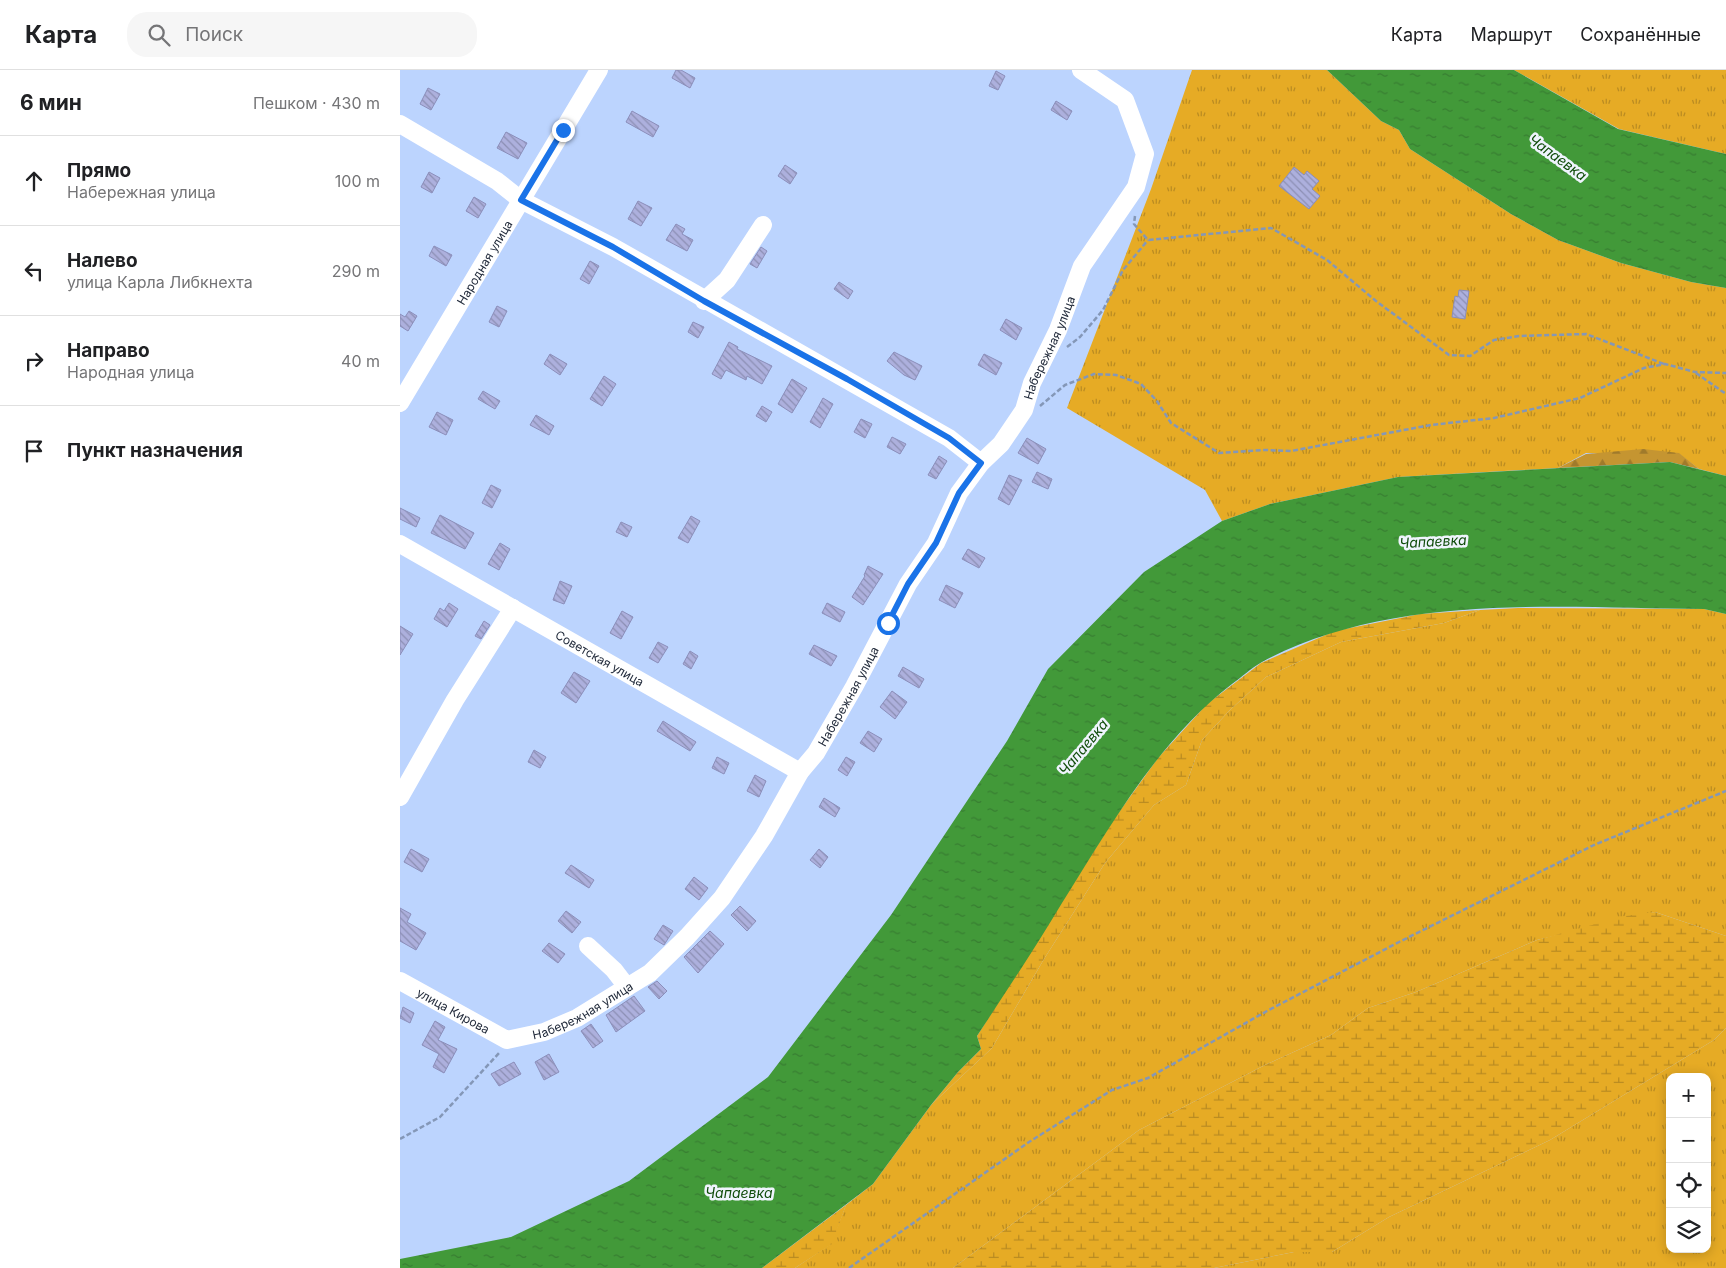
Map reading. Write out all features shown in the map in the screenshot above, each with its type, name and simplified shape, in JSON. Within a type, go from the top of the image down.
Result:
[{"type":"street","name":"Народная улица","points":[[400,403],[454,316],[599,70]]},
{"type":"street","name":"Набережная улица","points":[[507,1040],[544,1032],[577,1018],[650,972],[687,937],[722,898],[764,836],[800,772],[816,752],[908,584],[936,543],[959,493],[981,463],[1000,444],[1024,410],[1032,383],[1058,330],[1082,266],[1136,187],[1145,154],[1125,100],[1081,70]]},
{"type":"street","points":[[400,124],[497,181],[521,200],[613,247],[704,301],[949,438],[981,463]]},
{"type":"street","points":[[704,301],[727,280],[763,225]]},
{"type":"street","name":"Советская улица","points":[[400,544],[800,772]]},
{"type":"street","points":[[400,797],[455,700],[513,608]]},
{"type":"street","points":[[588,946],[614,970],[627,987]]},
{"type":"street","name":"улица Кирова","points":[[400,981],[507,1040]]},
{"type":"path","points":[[1135,215],[1134,224],[1148,240]]},
{"type":"path","points":[[1060,352],[1080,336],[1103,310],[1123,270],[1148,240],[1271,228],[1327,260],[1376,301],[1449,355],[1470,356],[1494,340],[1519,336],[1586,334],[1664,364],[1694,372],[1726,373]]},
{"type":"path","points":[[1024,410],[1040,406],[1065,386],[1094,374],[1116,375],[1141,384],[1157,401],[1172,423],[1219,453],[1265,450],[1291,451],[1431,425],[1504,416],[1580,398],[1644,368],[1664,364]]},
{"type":"path","points":[[1694,372],[1726,394]]},
{"type":"path","points":[[849,1268],[1029,1142],[1112,1090],[1148,1078],[1267,1011],[1399,942],[1594,845],[1726,791]]},
{"type":"path","points":[[400,1139],[440,1117],[498,1054],[507,1040]]},
{"type":"green space","points":[[1192,70],[1327,70],[1381,121],[1399,130],[1410,149],[1511,214],[1558,240],[1621,263],[1691,282],[1726,288],[1726,476],[1699,469],[1678,453],[1586,453],[1558,468],[1398,477],[1270,504],[1222,521],[1205,490],[1067,408],[1151,189]]},
{"type":"green space","points":[[1514,70],[1726,70],[1726,154],[1619,129]]},
{"type":"green space","points":[[1643,449],[1679,453],[1699,469],[1670,462],[1558,468],[1586,454]]},
{"type":"green space","points":[[1518,608],[1704,609],[1726,614],[1726,936],[1655,912],[1537,940],[1416,992],[1368,1008],[1331,1035],[1265,1065],[1139,1130],[953,1268],[795,1268],[831,1244],[846,1205],[873,1184],[931,1105],[992,1048],[1044,959],[1105,863],[1154,805],[1186,785],[1202,740],[1230,710],[1266,677],[1341,642],[1444,623],[1480,610]]},
{"type":"green space","points":[[1480,610],[1444,623],[1341,642],[1266,677],[1230,710],[1202,740],[1186,785],[1154,805],[1105,863],[1044,959],[992,1048],[931,1105],[958,1072],[981,1049],[977,1036],[1114,819],[1158,758],[1207,704],[1261,663],[1335,631],[1420,614]]},
{"type":"green space","points":[[1655,912],[1726,936],[1726,1028],[1714,1040],[1550,1140],[1389,1217],[1332,1252],[1294,1252],[1214,1268],[953,1268],[1139,1130],[1265,1065],[1331,1035],[1368,1008],[1416,992],[1537,940],[1625,916]]},
{"type":"green space","points":[[1726,1028],[1726,1268],[1214,1268],[1294,1252],[1332,1252],[1389,1217],[1550,1140],[1714,1040]]},
{"type":"green space","points":[[846,1205],[832,1244],[795,1268],[762,1268]]},
{"type":"water","name":"Чапаевка","points":[[1327,70],[1514,70],[1618,129],[1726,154],[1726,288],[1691,282],[1621,263],[1558,240],[1511,214],[1410,149],[1399,130],[1381,121]]},
{"type":"water","name":"Чапаевка","points":[[1670,462],[1726,476],[1726,614],[1704,609],[1536,607],[1478,609],[1421,614],[1366,624],[1312,640],[1254,667],[1205,707],[1181,731],[1138,786],[1118,814],[977,1036],[981,1049],[958,1072],[931,1105],[873,1184],[762,1268],[400,1268],[400,1259],[511,1237],[629,1181],[768,1077],[891,915],[1007,741],[1048,669],[1144,572],[1222,521],[1270,504],[1398,477]]},
{"type":"building","points":[[676,70],[681,70],[695,78],[690,88],[672,78]]},
{"type":"building","points":[[996,71],[1005,76],[998,90],[989,86]]},
{"type":"building","points":[[428,88],[440,94],[431,110],[420,104]]},
{"type":"building","points":[[1056,101],[1072,111],[1067,120],[1051,110]]},
{"type":"building","points":[[632,111],[659,126],[653,137],[626,122]]},
{"type":"building","points":[[506,132],[527,143],[518,159],[497,148]]},
{"type":"building","points":[[785,165],[797,173],[790,184],[778,176]]},
{"type":"building","points":[[1294,167],[1304,175],[1307,171],[1319,181],[1312,189],[1320,196],[1309,209],[1279,186]]},
{"type":"building","points":[[429,172],[440,178],[432,193],[421,187]]},
{"type":"building","points":[[474,197],[486,204],[478,218],[466,211]]},
{"type":"building","points":[[638,201],[652,208],[641,226],[628,219]]},
{"type":"building","points":[[676,224],[685,229],[682,234],[693,240],[687,251],[666,240]]},
{"type":"building","points":[[434,246],[452,255],[446,266],[429,256]]},
{"type":"building","points":[[761,247],[767,251],[757,268],[750,264]]},
{"type":"building","points":[[590,261],[599,266],[589,284],[580,279]]},
{"type":"building","points":[[839,282],[853,291],[848,299],[834,289]]},
{"type":"building","points":[[1459,290],[1469,291],[1465,319],[1452,317],[1455,296],[1458,297]]},
{"type":"building","points":[[497,306],[507,311],[499,327],[489,322]]},
{"type":"building","points":[[409,311],[417,316],[408,331],[400,326],[400,314],[405,317]]},
{"type":"building","points":[[1006,319],[1022,328],[1016,340],[1000,330]]},
{"type":"building","points":[[693,322],[704,327],[698,338],[688,332]]},
{"type":"building","points":[[729,342],[738,347],[737,349],[772,366],[762,384],[747,376],[746,380],[726,370],[721,379],[712,374]]},
{"type":"building","points":[[894,352],[922,366],[915,380],[904,375],[887,361]]},
{"type":"building","points":[[550,354],[567,364],[560,375],[544,364]]},
{"type":"building","points":[[984,354],[1002,363],[996,375],[978,365]]},
{"type":"building","points":[[604,376],[616,384],[602,406],[590,399]]},
{"type":"building","points":[[792,379],[807,388],[792,413],[778,404]]},
{"type":"building","points":[[483,391],[500,401],[495,409],[478,399]]},
{"type":"building","points":[[823,398],[833,404],[820,428],[810,422]]},
{"type":"building","points":[[762,406],[772,412],[766,422],[756,416]]},
{"type":"building","points":[[437,412],[453,420],[446,435],[429,427]]},
{"type":"building","points":[[536,415],[554,426],[549,435],[530,425]]},
{"type":"building","points":[[861,419],[872,424],[865,438],[854,432]]},
{"type":"building","points":[[892,437],[906,444],[900,454],[887,447]]},
{"type":"building","points":[[1027,438],[1046,449],[1038,464],[1018,453]]},
{"type":"building","points":[[939,456],[947,461],[936,479],[928,475]]},
{"type":"building","points":[[1037,472],[1052,479],[1048,489],[1032,482]]},
{"type":"building","points":[[1009,475],[1022,480],[1009,505],[998,499]]},
{"type":"building","points":[[491,485],[501,490],[492,508],[482,503]]},
{"type":"building","points":[[400,508],[420,518],[416,527],[400,519]]},
{"type":"building","points":[[440,515],[474,533],[465,549],[431,533]]},
{"type":"building","points":[[691,516],[700,521],[688,543],[678,538]]},
{"type":"building","points":[[621,522],[632,527],[627,537],[616,532]]},
{"type":"building","points":[[500,543],[510,549],[499,570],[488,564]]},
{"type":"building","points":[[968,549],[985,558],[979,568],[962,559]]},
{"type":"building","points":[[868,566],[883,574],[863,605],[852,597],[865,576]]},
{"type":"building","points":[[560,581],[572,586],[564,604],[553,600]]},
{"type":"building","points":[[946,585],[963,593],[955,608],[939,600]]},
{"type":"building","points":[[449,603],[458,609],[447,627],[434,619],[440,608],[444,611]]},
{"type":"building","points":[[827,603],[845,612],[840,622],[822,613]]},
{"type":"building","points":[[622,611],[633,617],[621,639],[610,633]]},
{"type":"building","points":[[484,621],[490,625],[481,639],[475,636]]},
{"type":"building","points":[[400,626],[413,634],[400,655]]},
{"type":"building","points":[[658,642],[668,647],[658,663],[649,658]]},
{"type":"building","points":[[814,645],[837,656],[831,666],[809,654]]},
{"type":"building","points":[[690,651],[698,656],[691,669],[683,664]]},
{"type":"building","points":[[903,667],[924,679],[919,688],[898,676]]},
{"type":"building","points":[[574,672],[590,681],[576,703],[561,693]]},
{"type":"building","points":[[892,691],[907,702],[895,719],[880,707]]},
{"type":"building","points":[[663,721],[696,742],[690,751],[657,731]]},
{"type":"building","points":[[868,731],[882,739],[874,752],[860,743]]},
{"type":"building","points":[[534,750],[546,757],[540,768],[528,762]]},
{"type":"building","points":[[717,757],[729,763],[724,774],[712,768]]},
{"type":"building","points":[[846,757],[855,762],[847,776],[838,770]]},
{"type":"building","points":[[755,775],[766,781],[759,797],[747,791]]},
{"type":"building","points":[[824,798],[840,808],[835,817],[819,807]]},
{"type":"building","points":[[411,849],[429,859],[422,872],[404,862]]},
{"type":"building","points":[[819,849],[828,857],[820,868],[810,860]]},
{"type":"building","points":[[571,865],[594,880],[589,888],[565,873]]},
{"type":"building","points":[[694,877],[708,888],[699,900],[685,889]]},
{"type":"building","points":[[740,906],[756,921],[747,931],[731,915]]},
{"type":"building","points":[[400,908],[411,914],[407,922],[426,933],[416,950],[400,941]]},
{"type":"building","points":[[566,911],[581,922],[572,933],[558,921]]},
{"type":"building","points":[[663,925],[673,931],[664,945],[654,939]]},
{"type":"building","points":[[710,931],[724,944],[698,973],[684,957]]},
{"type":"building","points":[[549,943],[565,954],[558,963],[542,951]]},
{"type":"building","points":[[657,981],[667,991],[659,999],[648,987]]},
{"type":"building","points":[[634,996],[645,1011],[616,1032],[606,1015]]},
{"type":"building","points":[[403,1007],[414,1013],[410,1023],[400,1018]]},
{"type":"building","points":[[435,1021],[445,1027],[438,1040],[457,1049],[444,1073],[433,1067],[439,1054],[422,1045]]},
{"type":"building","points":[[591,1024],[603,1041],[593,1048],[581,1031]]},
{"type":"building","points":[[549,1054],[559,1072],[544,1080],[535,1062]]},
{"type":"building","points":[[514,1062],[521,1074],[499,1086],[491,1074]]},
{"type":"route","points":[[563,130],[521,200],[613,247],[704,301],[847,379],[949,438],[981,463],[959,493],[936,543],[908,584],[888,623]]}]
